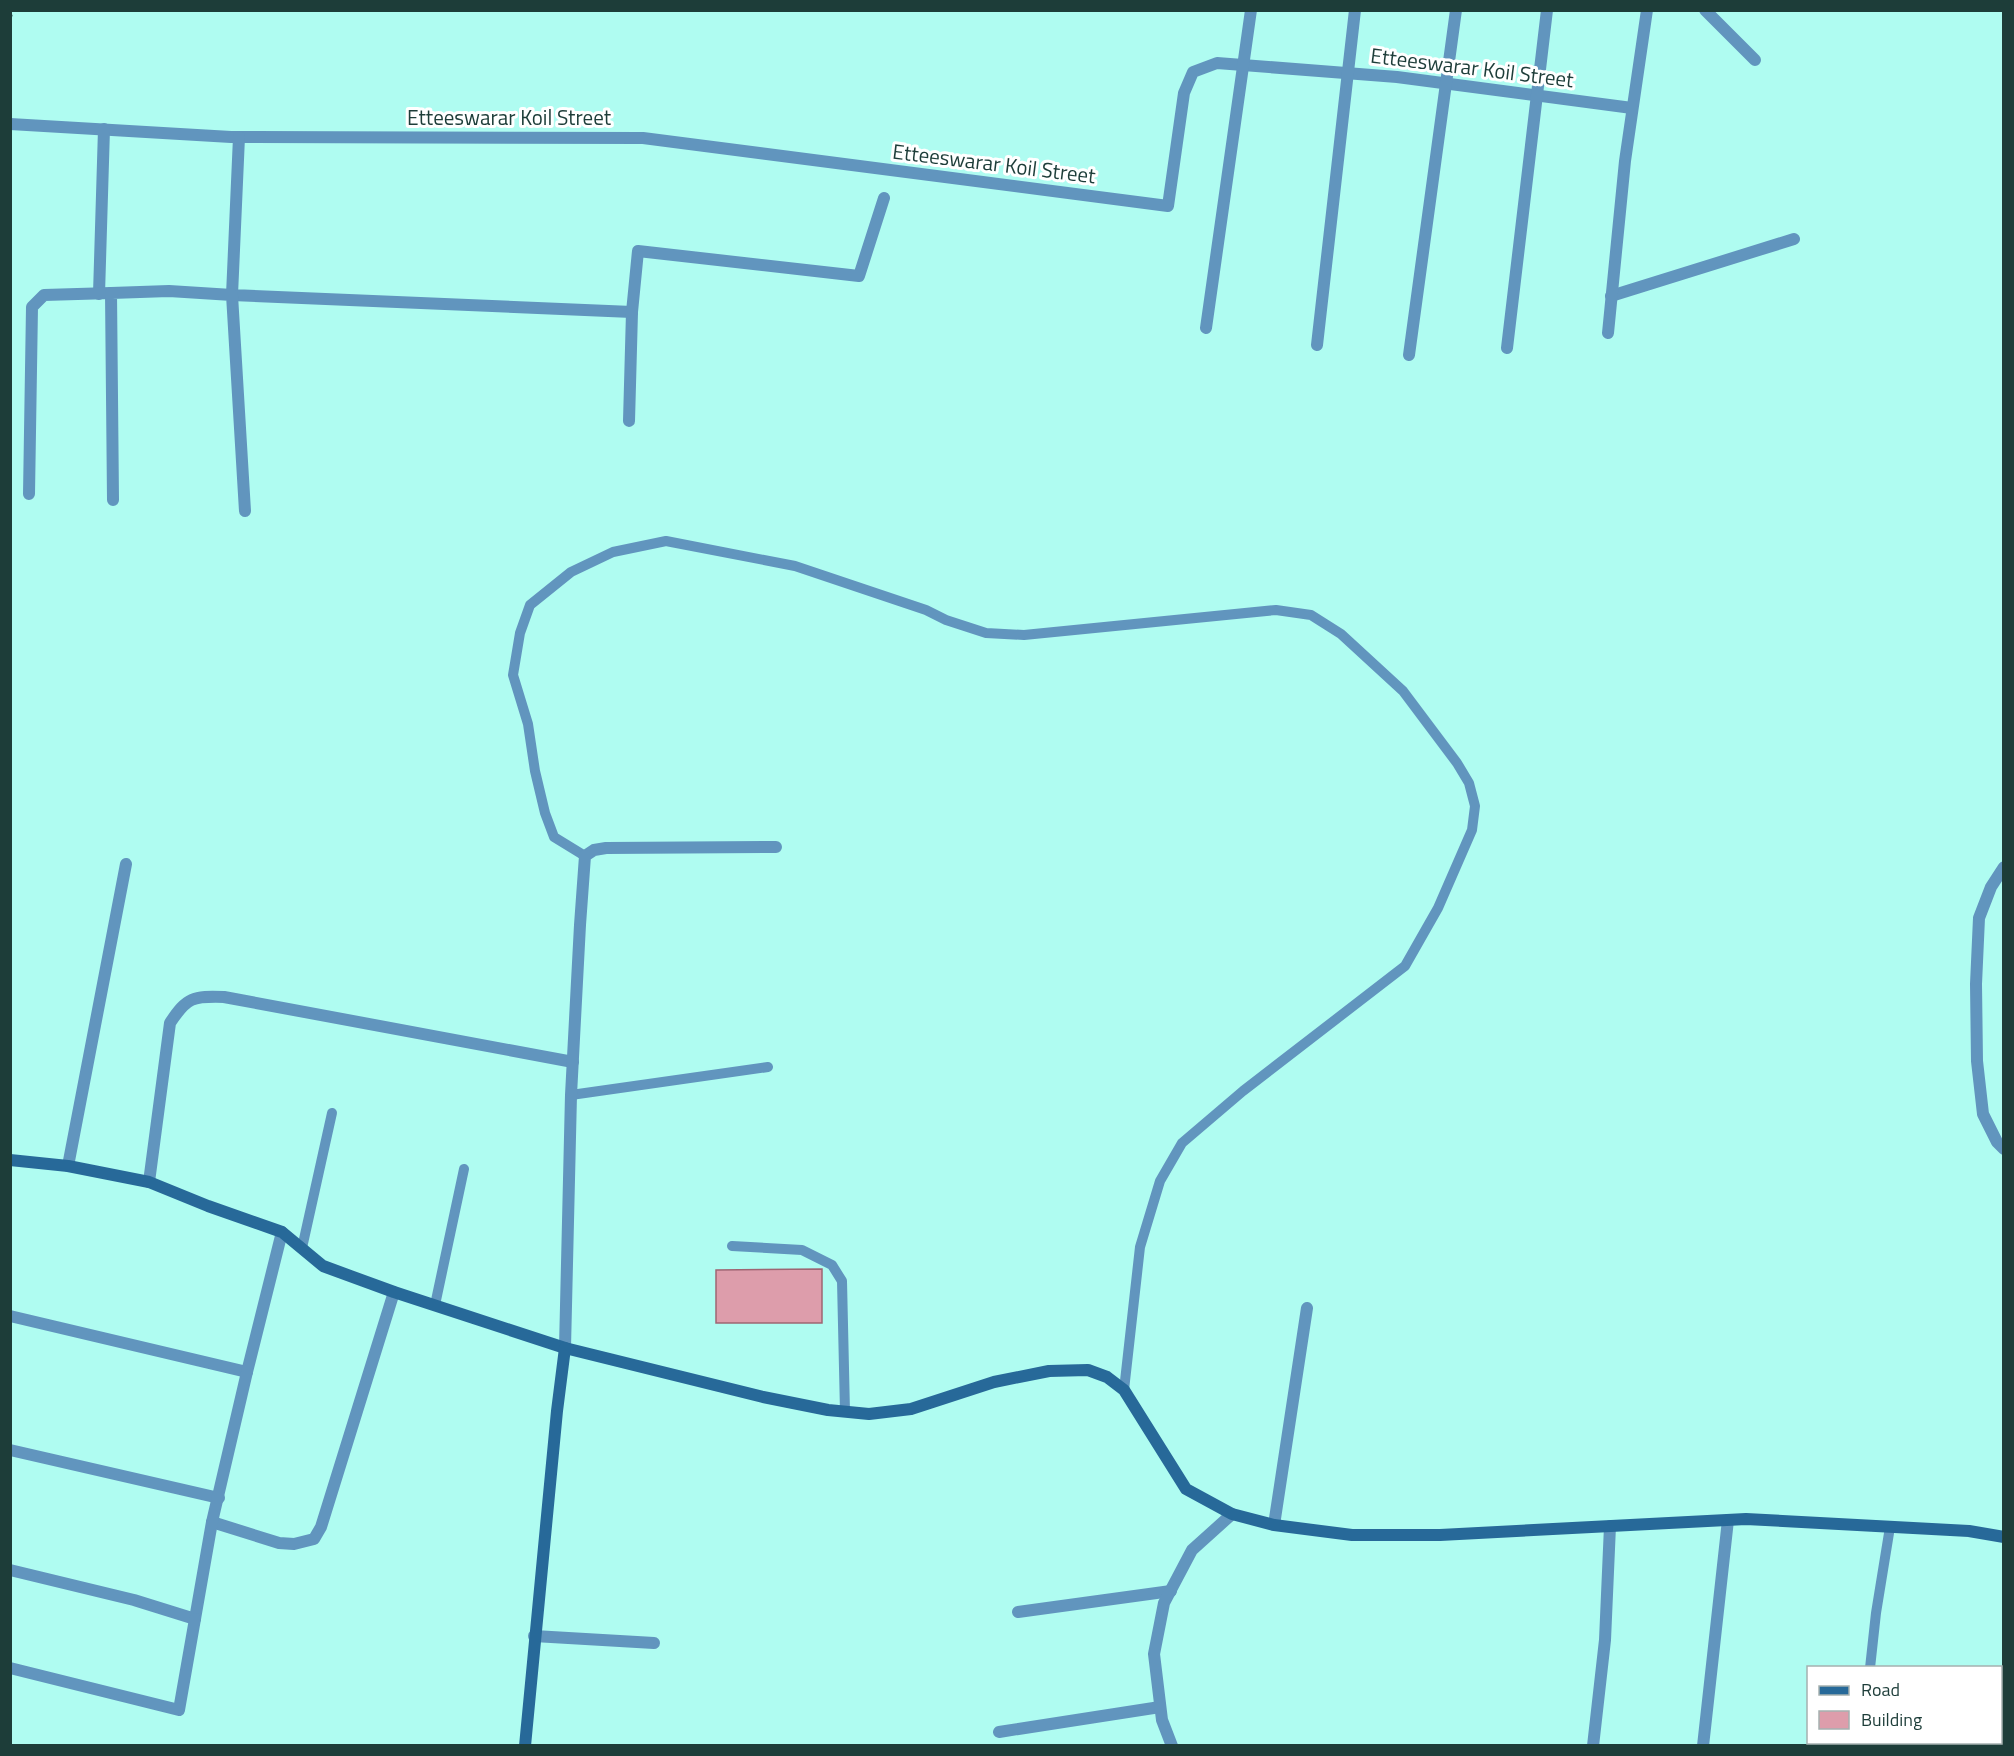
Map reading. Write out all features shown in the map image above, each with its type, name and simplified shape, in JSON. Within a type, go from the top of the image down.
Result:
[{"type":"street","points":[[1206,328],[1251,10]]},
{"type":"street","points":[[1317,345],[1355,10]]},
{"type":"street","points":[[1408,355],[1456,10]]},
{"type":"street","points":[[1507,348],[1547,10]]},
{"type":"street","points":[[1608,333],[1625,161],[1647,10]]},
{"type":"street","points":[[1705,10],[1755,60]]},
{"type":"street","name":"Etteeswarar Koil Street","points":[[10,124],[239,137],[643,138],[1168,206],[1184,93],[1193,72],[1217,63],[1348,73],[1632,108]]},
{"type":"street","points":[[104,129],[105,294],[113,500]]},
{"type":"street","points":[[239,137],[232,295],[245,511]]},
{"type":"street","points":[[629,421],[632,312],[638,251],[859,276],[884,198]]},
{"type":"street","points":[[1611,296],[1794,239]]},
{"type":"street","points":[[29,494],[32,307],[44,295],[169,291],[632,312]]},
{"type":"street","points":[[525,1746],[534,1636],[565,1348],[571,1095],[585,856],[594,850],[606,848],[776,847]]},
{"type":"street","points":[[68,1166],[126,864]]},
{"type":"street","points":[[2004,867],[1991,887],[1978,918],[1976,984],[1977,1061],[1983,1114],[1997,1142],[2004,1149]]},
{"type":"street","points":[[149,1182],[170,1023],[181,1005],[201,996],[224,997],[573,1062]]},
{"type":"street","points":[[10,1160],[68,1166],[149,1182],[282,1232],[323,1266],[394,1292],[565,1348],[763,1397],[845,1412],[869,1414],[911,1409],[994,1382],[1049,1371],[1088,1370],[1107,1377],[1124,1390],[1186,1489],[1232,1514],[1274,1525],[1352,1535],[1440,1535],[1746,1519],[1969,1531],[2004,1537]]},
{"type":"street","points":[[10,1668],[179,1710],[212,1522],[282,1232]]},
{"type":"street","points":[[212,1522],[279,1543],[294,1544],[314,1539],[321,1527],[394,1292]]},
{"type":"street","points":[[1274,1525],[1307,1308]]},
{"type":"street","points":[[10,1316],[247,1372]]},
{"type":"street","points":[[10,1450],[219,1498]]},
{"type":"street","points":[[1172,1746],[1162,1720],[1154,1654],[1164,1603],[1192,1550],[1232,1514]]},
{"type":"street","points":[[1704,1746],[1728,1520]]},
{"type":"street","points":[[1593,1746],[1605,1640],[1610,1526]]},
{"type":"street","points":[[10,1569],[134,1600],[195,1619]]},
{"type":"street","points":[[1017,1612],[1171,1591]]},
{"type":"street","points":[[534,1636],[654,1643]]},
{"type":"street","points":[[2002,1701],[2004,1682]]},
{"type":"street","points":[[999,1732],[1161,1707]]},
{"type":"lane","points":[[585,856],[554,837],[545,813],[528,724],[513,675],[520,633],[530,606],[571,572],[613,552],[645,545],[666,541],[795,566],[926,610],[946,620],[986,633],[1024,635],[1276,610],[1311,615],[1341,634],[1403,691],[1457,763],[1469,783],[1475,806],[1472,830],[1438,908],[1405,966],[1243,1091],[1182,1143],[1160,1181],[1140,1247],[1124,1390]]},
{"type":"lane","points":[[571,1095],[768,1067]]},
{"type":"lane","points":[[302,1248],[332,1113]]},
{"type":"lane","points":[[435,1305],[464,1168]]},
{"type":"lane","points":[[732,1246],[802,1250],[832,1265],[842,1281],[845,1412]]},
{"type":"lane","points":[[1870,1666],[1890,1527]]},
{"type":"path","points":[[10,17],[13,10]]},
{"type":"building","points":[[822,1269],[822,1323],[716,1323],[716,1270]]}]
